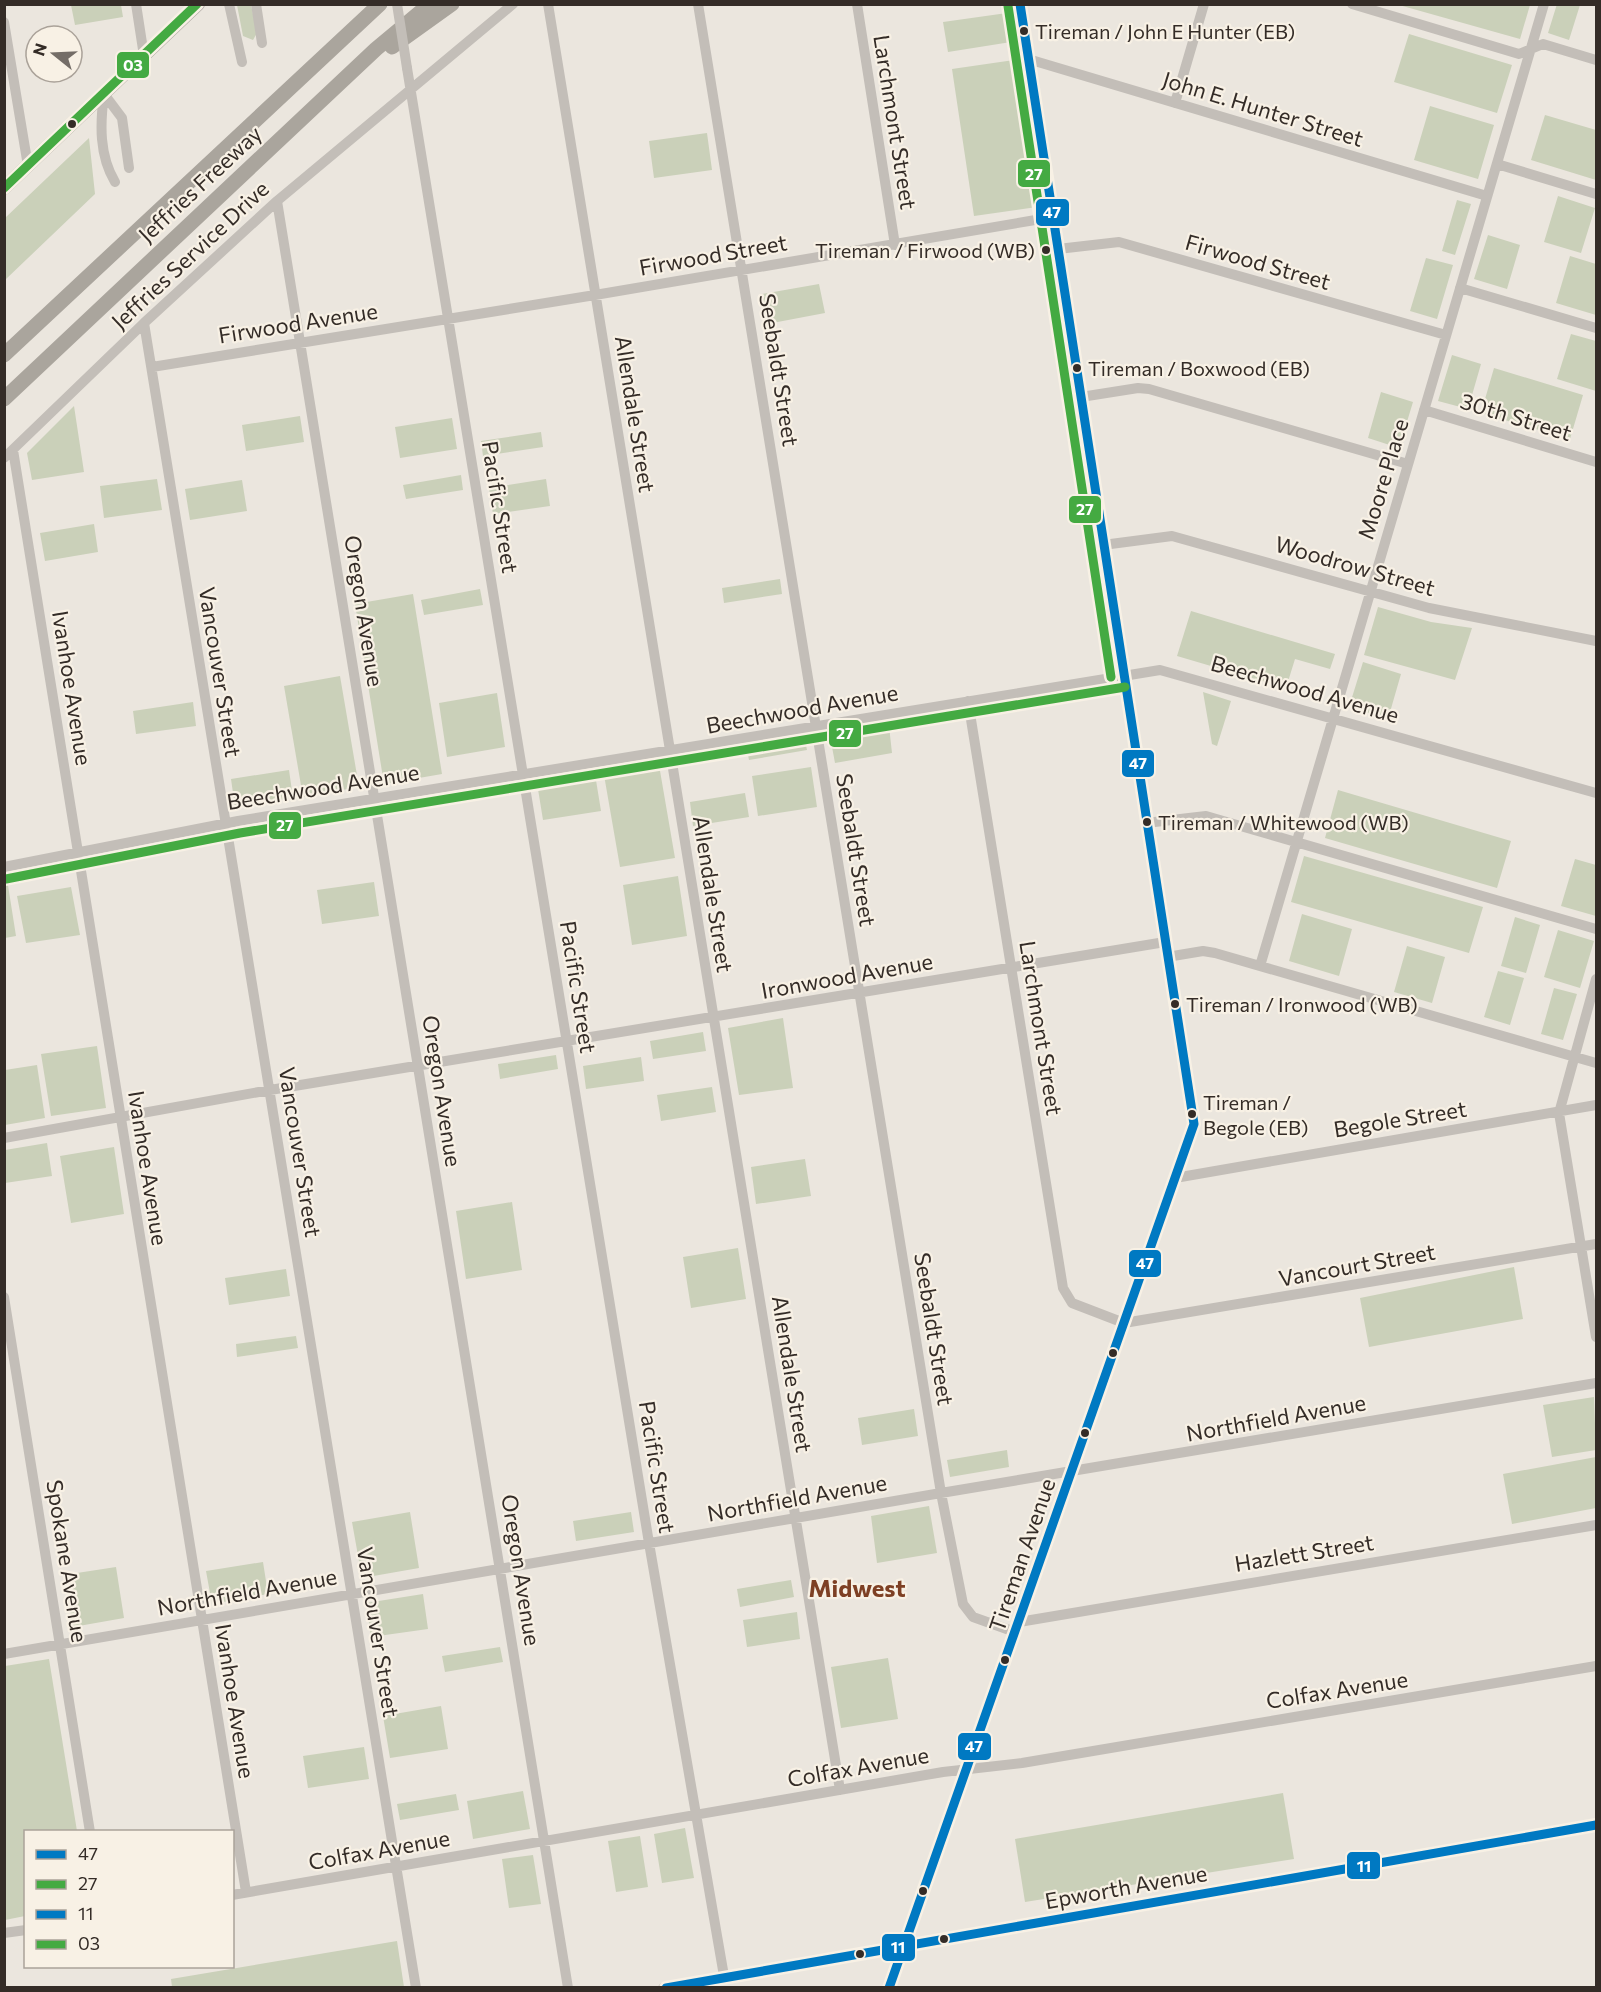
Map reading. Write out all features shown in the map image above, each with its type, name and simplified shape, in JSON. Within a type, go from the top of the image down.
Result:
[{"type":"highway","name":"Jeffries Freeway","points":[[4,355],[380,4]]},
{"type":"highway","name":"Jeffries Freeway","points":[[4,399],[376,49],[430,4]]},
{"type":"highway","points":[[340,83],[452,4]]},
{"type":"main road","points":[[4,188],[198,4]]},
{"type":"street","points":[[136,4],[144,56]]},
{"type":"street","points":[[229,4],[242,62]]},
{"type":"street","points":[[256,4],[262,43]]},
{"type":"street","name":"Pacific Street","points":[[397,4],[649,1543],[724,1976]]},
{"type":"street","name":"Jeffries Service Drive","points":[[4,458],[144,323],[277,201],[513,4]]},
{"type":"street","name":"Allendale Street","points":[[548,4],[840,1790]]},
{"type":"street","name":"Seebaldt Street","points":[[698,4],[941,1493],[963,1604],[973,1617],[1017,1627]]},
{"type":"street","name":"Larchmont Street","points":[[857,4],[895,244]]},
{"type":"street","name":"Tireman Avenue","points":[[889,1988],[1194,1124],[1020,4]]},
{"type":"street","points":[[1175,103],[1204,4]]},
{"type":"street","points":[[1352,4],[1519,54],[1543,44],[1596,60]]},
{"type":"street","name":"Moore Place","points":[[1260,966],[1544,4]]},
{"type":"street","points":[[4,22],[28,166]]},
{"type":"street","name":"John E. Hunter Street","points":[[1028,59],[1487,196]]},
{"type":"street","points":[[104,94],[122,118],[129,168]]},
{"type":"street","points":[[104,94],[100,130],[107,169],[115,182]]},
{"type":"street","points":[[1497,165],[1596,194]]},
{"type":"street","name":"Oregon Avenue","points":[[277,201],[568,1988]]},
{"type":"street","name":"Firwood Street","points":[[450,317],[596,295],[1053,217]]},
{"type":"street","name":"Firwood Street","points":[[1058,249],[1119,242],[1446,336]]},
{"type":"street","points":[[1460,288],[1596,328]]},
{"type":"street","name":"Firwood Avenue","points":[[152,367],[450,317]]},
{"type":"street","name":"Vancouver Street","points":[[144,323],[416,1988]]},
{"type":"street","points":[[1081,397],[1149,389],[1408,464]]},
{"type":"street","name":"30th Street","points":[[1424,411],[1596,462]]},
{"type":"street","name":"Ivanhoe Avenue","points":[[13,450],[246,1893]]},
{"type":"street","name":"Woodrow Street","points":[[1103,545],[1172,536],[1429,608],[1596,641]]},
{"type":"street","name":"Beechwood Avenue","points":[[4,867],[79,854],[225,823],[1160,670],[1173,671],[1596,793]]},
{"type":"street","name":"Larchmont Street","points":[[968,701],[1063,1288],[1072,1303],[1124,1323]]},
{"type":"street","points":[[1146,823],[1201,815],[1596,929]]},
{"type":"street","name":"Ironwood Avenue","points":[[4,1138],[418,1065],[1165,942]]},
{"type":"street","points":[[1167,957],[1208,951],[1596,1064]]},
{"type":"street","points":[[1596,979],[1558,1113],[1596,1337]]},
{"type":"street","name":"Begole Street","points":[[1175,1178],[1596,1105]]},
{"type":"street","name":"Vancourt Street","points":[[1124,1323],[1596,1244]]},
{"type":"street","name":"Spokane Avenue","points":[[4,1297],[90,1830]]},
{"type":"street","name":"Northfield Avenue","points":[[4,1654],[1596,1383]]},
{"type":"street","name":"Hazlett Street","points":[[1017,1627],[1596,1525]]},
{"type":"street","name":"Colfax Avenue","points":[[234,1895],[840,1790],[1596,1666]]},
{"type":"street","name":"Epworth Avenue","points":[[663,1988],[1596,1826]]},
{"type":"street","points":[[4,1933],[24,1930]]},
{"type":"green space","points":[[1557,4],[1580,5],[1569,40],[1548,33]]},
{"type":"green space","points":[[71,5],[121,5],[123,17],[75,24]]},
{"type":"green space","points":[[237,5],[251,5],[257,33],[253,40],[243,36]]},
{"type":"green space","points":[[1399,5],[1530,5],[1520,39]]},
{"type":"green space","points":[[1007,13],[1011,42],[948,52],[943,22]]},
{"type":"green space","points":[[1409,34],[1512,65],[1497,113],[1394,82]]},
{"type":"green space","points":[[1014,60],[1037,207],[974,216],[952,69]]},
{"type":"green space","points":[[1430,106],[1494,125],[1478,179],[1414,160]]},
{"type":"green space","points":[[1545,115],[1596,130],[1596,180],[1531,160]]},
{"type":"green space","points":[[707,133],[712,170],[654,178],[649,141]]},
{"type":"green space","points":[[89,138],[95,194],[5,280],[5,218]]},
{"type":"green space","points":[[1558,196],[1595,208],[1581,253],[1544,242]]},
{"type":"green space","points":[[1457,200],[1471,204],[1455,255],[1442,251]]},
{"type":"green space","points":[[1488,235],[1520,245],[1507,289],[1474,279]]},
{"type":"green space","points":[[1570,256],[1596,264],[1596,315],[1556,303]]},
{"type":"green space","points":[[1426,258],[1453,265],[1437,319],[1410,311]]},
{"type":"green space","points":[[819,284],[825,313],[767,324],[762,294]]},
{"type":"green space","points":[[1571,334],[1596,341],[1596,391],[1557,379]]},
{"type":"green space","points":[[1452,355],[1481,364],[1468,409],[1438,401]]},
{"type":"green space","points":[[1494,368],[1583,395],[1570,439],[1481,413]]},
{"type":"green space","points":[[1381,392],[1413,402],[1399,448],[1368,438]]},
{"type":"green space","points":[[74,406],[84,472],[32,480],[27,453]]},
{"type":"green space","points":[[300,416],[304,442],[246,451],[242,425]]},
{"type":"green space","points":[[452,418],[457,449],[400,458],[395,427]]},
{"type":"green space","points":[[541,432],[543,447],[483,456],[481,441]]},
{"type":"green space","points":[[461,475],[463,490],[406,499],[403,485]]},
{"type":"green space","points":[[157,479],[162,510],[104,518],[100,486]]},
{"type":"green space","points":[[546,479],[550,506],[493,514],[489,488]]},
{"type":"green space","points":[[242,480],[247,511],[190,520],[185,489]]},
{"type":"green space","points":[[94,524],[98,552],[45,561],[40,533]]},
{"type":"green space","points":[[780,579],[782,594],[724,603],[722,588]]},
{"type":"green space","points":[[480,589],[483,605],[424,615],[421,600]]},
{"type":"green space","points":[[413,594],[442,774],[384,784],[355,604]]},
{"type":"green space","points":[[1378,607],[1431,622],[1472,628],[1455,680],[1364,655]]},
{"type":"green space","points":[[1191,611],[1335,654],[1330,669],[1295,659],[1286,688],[1177,656]]},
{"type":"green space","points":[[1363,662],[1401,674],[1388,719],[1349,707]]},
{"type":"green space","points":[[340,676],[359,787],[303,797],[284,686]]},
{"type":"green space","points":[[1203,692],[1231,701],[1217,746],[1212,744]]},
{"type":"green space","points":[[497,693],[505,747],[447,757],[439,703]]},
{"type":"green space","points":[[193,702],[196,726],[136,734],[133,711]]},
{"type":"green space","points":[[889,726],[892,753],[835,763],[830,736]]},
{"type":"green space","points":[[805,740],[807,750],[749,760],[747,750]]},
{"type":"green space","points":[[659,765],[675,858],[620,867],[604,775]]},
{"type":"green space","points":[[811,767],[817,807],[758,816],[752,776]]},
{"type":"green space","points":[[289,770],[293,798],[235,807],[231,779]]},
{"type":"green space","points":[[595,774],[601,811],[543,820],[537,783]]},
{"type":"green space","points":[[1338,790],[1511,841],[1497,888],[1325,838]]},
{"type":"green space","points":[[745,793],[749,817],[693,826],[690,802]]},
{"type":"green space","points":[[1304,856],[1483,907],[1469,953],[1291,902]]},
{"type":"green space","points":[[1575,859],[1596,865],[1596,916],[1561,906]]},
{"type":"green space","points":[[678,876],[687,936],[632,945],[623,885]]},
{"type":"green space","points":[[5,879],[7,879],[16,936],[5,938]]},
{"type":"green space","points":[[374,882],[379,916],[322,924],[317,890]]},
{"type":"green space","points":[[71,887],[80,935],[26,943],[17,896]]},
{"type":"green space","points":[[1302,914],[1352,929],[1339,976],[1289,961]]},
{"type":"green space","points":[[1515,917],[1540,925],[1526,973],[1501,966]]},
{"type":"green space","points":[[1558,930],[1594,941],[1580,988],[1544,977]]},
{"type":"green space","points":[[1407,946],[1445,957],[1432,1003],[1394,992]]},
{"type":"green space","points":[[1498,971],[1524,978],[1510,1025],[1484,1017]]},
{"type":"green space","points":[[1554,988],[1577,994],[1563,1040],[1541,1034]]},
{"type":"green space","points":[[783,1018],[793,1088],[739,1095],[728,1028]]},
{"type":"green space","points":[[703,1032],[706,1051],[653,1059],[650,1041]]},
{"type":"green space","points":[[97,1046],[106,1108],[51,1116],[41,1054]]},
{"type":"green space","points":[[556,1055],[558,1069],[500,1079],[498,1064]]},
{"type":"green space","points":[[641,1057],[644,1081],[586,1089],[583,1066]]},
{"type":"green space","points":[[37,1065],[45,1118],[5,1125],[5,1070]]},
{"type":"green space","points":[[712,1087],[716,1112],[661,1121],[657,1095]]},
{"type":"green space","points":[[47,1143],[52,1176],[5,1183],[5,1150]]},
{"type":"green space","points":[[114,1147],[124,1214],[71,1223],[60,1156]]},
{"type":"green space","points":[[805,1159],[811,1196],[756,1204],[751,1167]]},
{"type":"green space","points":[[512,1202],[522,1270],[466,1279],[456,1211]]},
{"type":"green space","points":[[738,1248],[746,1299],[691,1308],[683,1257]]},
{"type":"green space","points":[[1514,1267],[1523,1319],[1369,1347],[1360,1298]]},
{"type":"green space","points":[[286,1269],[290,1296],[229,1305],[225,1278]]},
{"type":"green space","points":[[296,1336],[298,1348],[237,1357],[236,1344]]},
{"type":"green space","points":[[1594,1397],[1596,1450],[1552,1457],[1543,1405]]},
{"type":"green space","points":[[914,1409],[918,1436],[862,1445],[858,1418]]},
{"type":"green space","points":[[1007,1450],[1009,1467],[950,1477],[947,1460]]},
{"type":"green space","points":[[1596,1457],[1596,1508],[1512,1524],[1503,1474]]},
{"type":"green space","points":[[929,1506],[937,1553],[877,1563],[871,1516]]},
{"type":"green space","points":[[410,1512],[419,1568],[362,1578],[352,1522]]},
{"type":"green space","points":[[631,1512],[634,1532],[576,1541],[573,1521]]},
{"type":"green space","points":[[263,1562],[268,1594],[212,1604],[206,1571]]},
{"type":"green space","points":[[116,1567],[124,1618],[73,1627],[64,1575]]},
{"type":"green space","points":[[791,1580],[794,1597],[740,1607],[737,1589]]},
{"type":"green space","points":[[423,1594],[428,1629],[371,1637],[366,1603]]},
{"type":"green space","points":[[797,1612],[800,1639],[747,1647],[743,1620]]},
{"type":"green space","points":[[500,1647],[503,1662],[445,1672],[442,1656]]},
{"type":"green space","points":[[888,1658],[898,1719],[841,1728],[831,1667]]},
{"type":"green space","points":[[49,1659],[77,1830],[24,1830],[24,1916],[5,1920],[5,1666]]},
{"type":"green space","points":[[441,1706],[448,1749],[390,1758],[383,1716]]},
{"type":"green space","points":[[364,1747],[369,1779],[308,1788],[303,1756]]},
{"type":"green space","points":[[523,1791],[530,1829],[473,1839],[467,1801]]},
{"type":"green space","points":[[1283,1793],[1294,1859],[1025,1902],[1015,1839]]},
{"type":"green space","points":[[456,1794],[459,1810],[400,1820],[397,1804]]},
{"type":"green space","points":[[685,1828],[694,1878],[662,1883],[654,1834]]},
{"type":"green space","points":[[640,1836],[648,1887],[616,1892],[608,1841]]},
{"type":"green space","points":[[533,1855],[541,1904],[509,1908],[502,1859]]},
{"type":"green space","points":[[397,1941],[404,1987],[172,1987],[171,1979]]},
{"type":"transit line","name":"03","points":[[4,188],[197,4]]},
{"type":"transit line","name":"47","points":[[889,1988],[1194,1124],[1020,4]]},
{"type":"transit line","name":"27","points":[[1008,6],[1111,677]]},
{"type":"transit line","name":"27","points":[[6,879],[240,833],[1125,687]]},
{"type":"transit line","name":"11","points":[[666,1988],[1596,1825]]},
{"type":"place","name":"Tireman / John E Hunter (EB)","points":[[1024,31]]},
{"type":"place","name":"Tireman / Firwood (WB)","points":[[1046,250]]},
{"type":"place","name":"Tireman / Boxwood (EB)","points":[[1077,368]]},
{"type":"place","name":"Tireman / Whitewood (WB)","points":[[1147,822]]},
{"type":"place","name":"Tireman / Ironwood (WB)","points":[[1175,1004]]},
{"type":"place","name":"Tireman / Begole (EB)","points":[[1192,1114]]},
{"type":"district","name":"Midwest","points":[[857,1589]]}]
